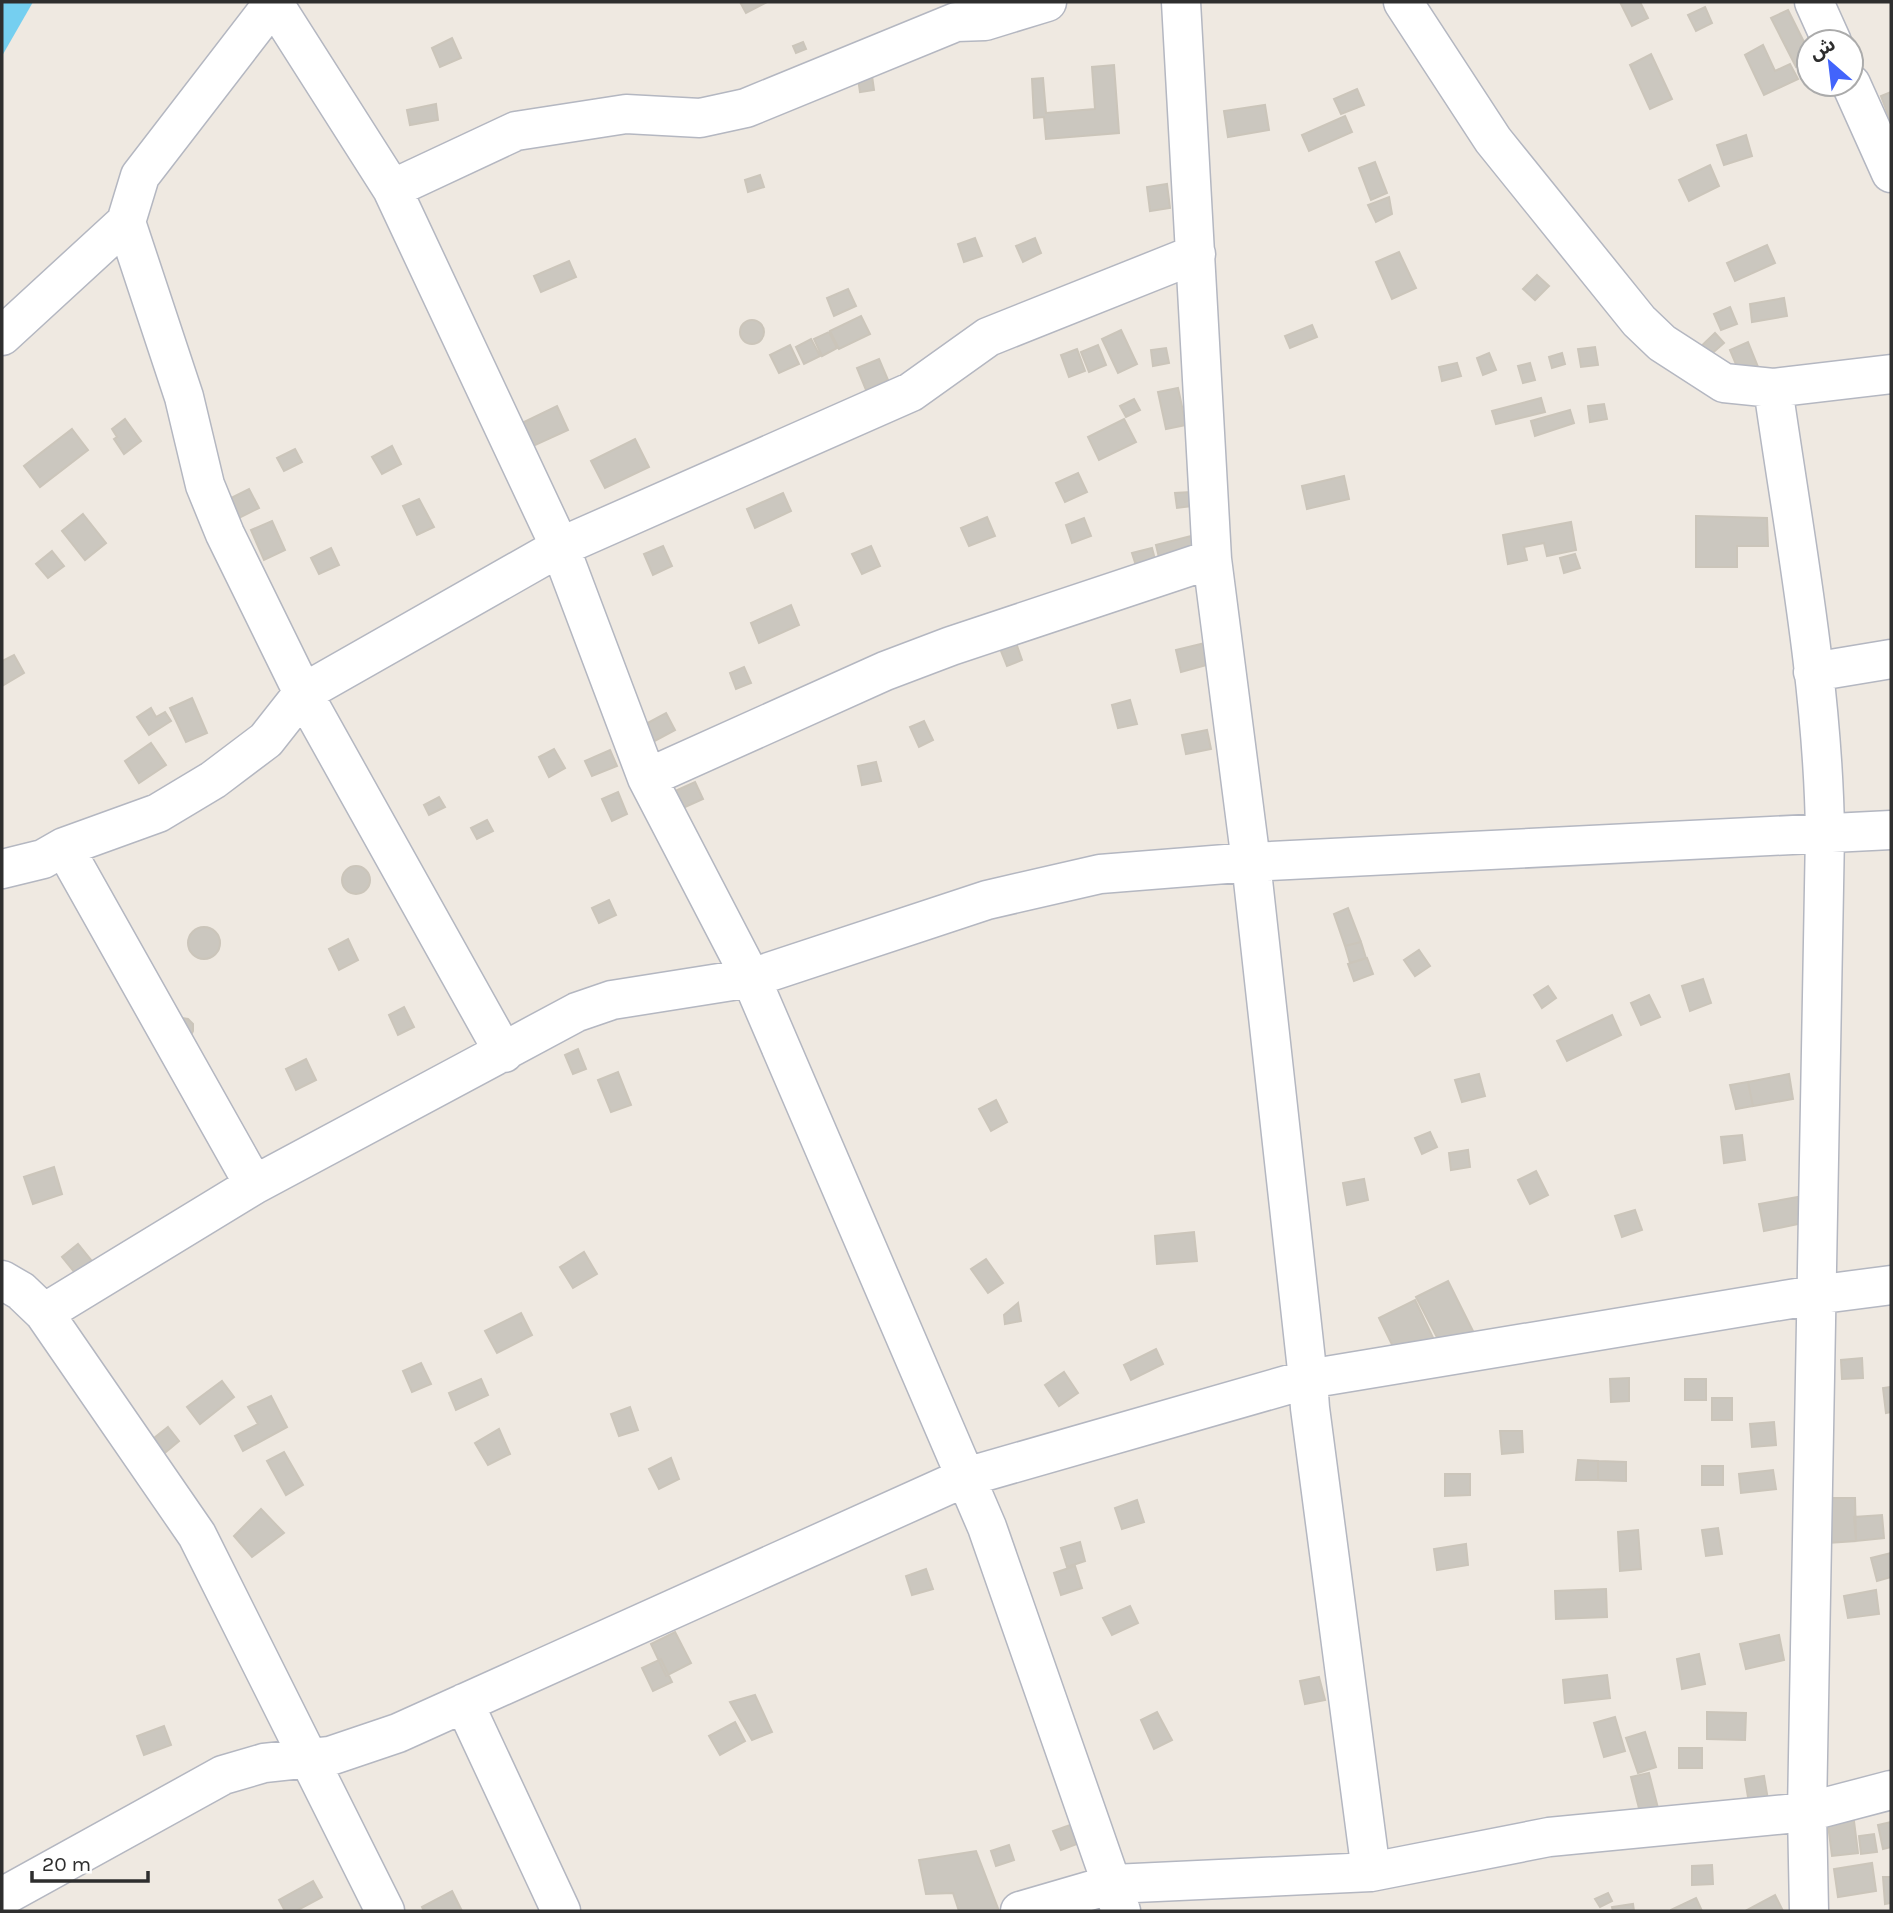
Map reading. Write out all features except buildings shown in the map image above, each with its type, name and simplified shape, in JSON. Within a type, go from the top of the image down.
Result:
[{"type":"street","points":[[2,336],[126,222],[140,176],[273,2],[392,189],[560,547],[647,778],[751,978],[966,1476],[987,1527],[1117,1897]]},
{"type":"street","points":[[392,189],[516,131],[626,114],[700,118],[746,108],[951,12],[985,21],[1047,2]]},
{"type":"street","points":[[1181,2],[1212,559],[1251,862],[1310,1408],[1371,1872]]},
{"type":"street","points":[[1403,2],[1493,140],[1639,321],[1662,343],[1724,383],[1773,388],[1891,374]]},
{"type":"street","points":[[1814,2],[1826,28]]},
{"type":"street","points":[[1858,98],[1891,172]]},
{"type":"street","points":[[126,222],[184,397],[213,509],[303,694],[504,1053]]},
{"type":"street","points":[[2,869],[43,859],[64,848],[158,813],[213,780],[266,740],[303,694],[560,547],[911,392],[988,337],[1196,254]]},
{"type":"street","points":[[1773,388],[1813,671],[1824,774],[1807,1811],[1809,1911]]},
{"type":"street","points":[[647,778],[885,671],[951,646],[1212,559]]},
{"type":"street","points":[[1813,671],[1891,659]]},
{"type":"street","points":[[44,1313],[254,1185],[577,1012],[612,1000],[751,978],[1012,894],[1100,874],[1251,862],[1891,830]]},
{"type":"street","points":[[64,848],[254,1185]]},
{"type":"street","points":[[2,1280],[21,1291],[44,1313],[197,1535],[385,1911]]},
{"type":"street","points":[[2,1897],[223,1775],[264,1763],[330,1756],[398,1733],[966,1476],[1308,1378],[1891,1285]]},
{"type":"street","points":[[464,1703],[561,1911]]},
{"type":"street","points":[[1020,1911],[1117,1897],[1371,1872],[1549,1837],[1807,1811],[1891,1790]]},
{"type":"water","points":[[2,2],[33,2],[2,56]]}]
